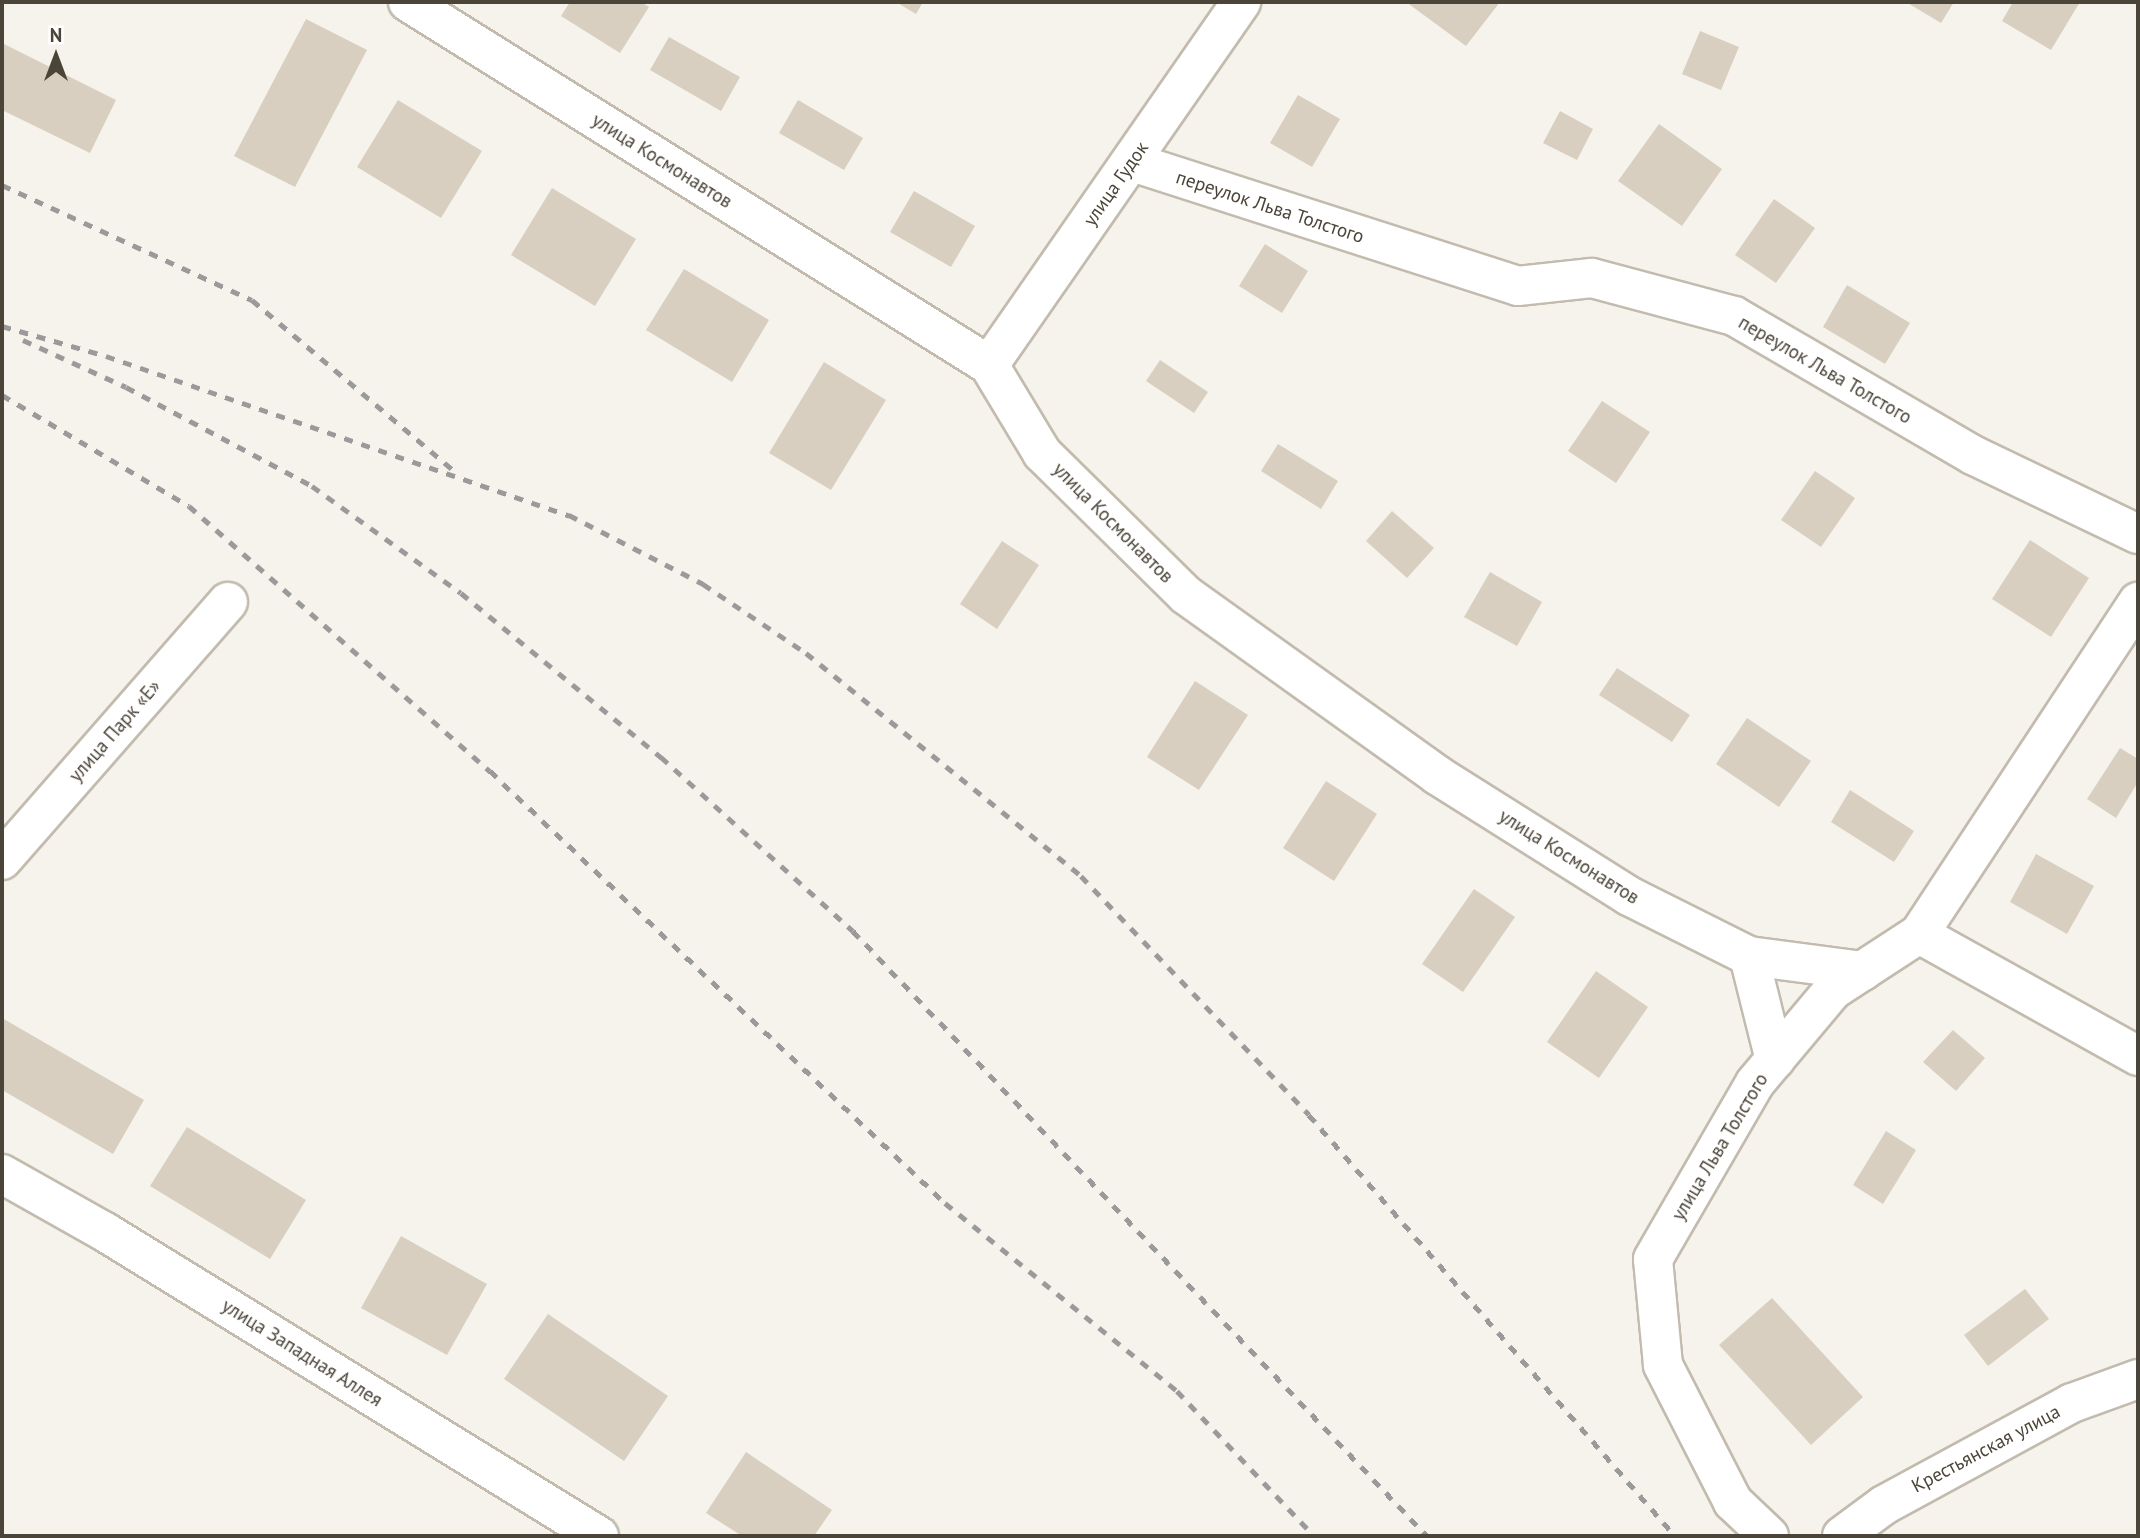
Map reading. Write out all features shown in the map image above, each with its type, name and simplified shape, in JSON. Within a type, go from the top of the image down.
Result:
[{"type":"street","name":"улица Космонавтов","points":[[408,2],[989,365],[1042,453],[1186,595],[1449,782],[1629,895],[1749,956],[1863,971]]},
{"type":"street","name":"улица Гудок","points":[[989,365],[1241,2]]},
{"type":"street","name":"переулок Льва Толстого","points":[[1132,162],[1518,286],[1592,278],[1734,316],[1973,455],[2138,534]]},
{"type":"street","name":"улица Парк «Е»","points":[[2,860],[228,602]]},
{"type":"street","name":"улица Льва Толстого","points":[[1769,1536],[1733,1502],[1663,1365],[1653,1259],[1755,1083],[1833,990],[1919,934],[2138,602]]},
{"type":"street","points":[[1919,934],[2138,1056]]},
{"type":"street","points":[[1749,956],[1775,1060]]},
{"type":"street","name":"улица Западная Аллея","points":[[2,1174],[105,1232],[599,1536]]},
{"type":"street","name":"Крестьянская улица","points":[[1842,1536],[1884,1505],[2072,1403],[2138,1379]]},
{"type":"building","points":[[570,2],[641,2],[649,7],[620,53],[561,16]]},
{"type":"building","points":[[896,2],[923,2],[916,14]]},
{"type":"building","points":[[1406,2],[1500,2],[1466,46]]},
{"type":"building","points":[[1906,2],[1954,2],[1941,23]]},
{"type":"building","points":[[2013,2],[2080,2],[2051,50],[2002,21]]},
{"type":"building","points":[[306,19],[367,50],[295,187],[234,156]]},
{"type":"building","points":[[1700,31],[1739,47],[1721,90],[1682,74]]},
{"type":"building","points":[[669,37],[740,77],[721,111],[650,70]]},
{"type":"building","points":[[2,43],[116,100],[90,153],[2,110]]},
{"type":"building","points":[[1298,95],[1340,119],[1312,167],[1270,143]]},
{"type":"building","points":[[398,100],[482,151],[441,218],[357,167]]},
{"type":"building","points":[[798,100],[863,138],[844,170],[779,133]]},
{"type":"building","points":[[1560,111],[1593,129],[1577,160],[1543,143]]},
{"type":"building","points":[[1659,124],[1722,169],[1682,226],[1618,181]]},
{"type":"building","points":[[552,188],[636,239],[595,306],[511,255]]},
{"type":"building","points":[[914,191],[975,226],[951,267],[890,232]]},
{"type":"building","points":[[1774,199],[1815,228],[1776,283],[1735,255]]},
{"type":"building","points":[[1265,244],[1308,271],[1282,313],[1239,286]]},
{"type":"building","points":[[684,269],[769,320],[732,382],[646,330]]},
{"type":"building","points":[[1847,285],[1910,323],[1885,364],[1823,327]]},
{"type":"building","points":[[1160,360],[1208,392],[1194,413],[1146,381]]},
{"type":"building","points":[[824,362],[886,400],[831,490],[769,453]]},
{"type":"building","points":[[1602,401],[1650,432],[1616,483],[1568,451]]},
{"type":"building","points":[[1278,444],[1338,481],[1321,509],[1261,471]]},
{"type":"building","points":[[1815,471],[1855,498],[1821,547],[1781,520]]},
{"type":"building","points":[[1392,511],[1434,548],[1407,578],[1366,541]]},
{"type":"building","points":[[2030,540],[2089,578],[2051,637],[1992,599]]},
{"type":"building","points":[[1002,541],[1039,565],[997,629],[960,604]]},
{"type":"building","points":[[1490,572],[1542,602],[1517,646],[1464,617]]},
{"type":"building","points":[[1617,668],[1690,715],[1672,742],[1599,695]]},
{"type":"building","points":[[1195,681],[1248,715],[1199,790],[1147,757]]},
{"type":"building","points":[[1747,718],[1811,761],[1779,807],[1716,764]]},
{"type":"building","points":[[2120,748],[2138,759],[2138,782],[2116,818],[2087,799]]},
{"type":"building","points":[[1326,781],[1377,814],[1334,881],[1283,848]]},
{"type":"building","points":[[1850,790],[1914,831],[1894,862],[1831,822]]},
{"type":"building","points":[[2036,854],[2094,886],[2067,934],[2010,902]]},
{"type":"building","points":[[1474,889],[1515,917],[1463,992],[1422,964]]},
{"type":"building","points":[[1596,971],[1648,1007],[1599,1078],[1547,1042]]},
{"type":"building","points":[[2,1018],[144,1100],[113,1154],[2,1090]]},
{"type":"building","points":[[1953,1030],[1985,1058],[1956,1091],[1923,1062]]},
{"type":"building","points":[[187,1127],[306,1200],[270,1259],[150,1186]]},
{"type":"building","points":[[1886,1131],[1916,1150],[1883,1204],[1853,1185]]},
{"type":"building","points":[[401,1236],[487,1284],[447,1355],[361,1308]]},
{"type":"building","points":[[2025,1289],[2049,1319],[1988,1366],[1964,1335]]},
{"type":"building","points":[[1772,1298],[1863,1397],[1811,1445],[1719,1345]]},
{"type":"building","points":[[548,1314],[668,1396],[624,1461],[504,1379]]},
{"type":"building","points":[[746,1452],[832,1510],[814,1536],[742,1536],[706,1513]]},
{"type":"railway","points":[[2,185],[252,300],[454,471]]},
{"type":"railway","points":[[2,326],[106,356],[569,515],[703,584],[806,653],[1081,876],[1309,1115],[1675,1536]]},
{"type":"railway","points":[[23,340],[126,387],[312,486],[461,593],[661,757],[853,931],[1427,1536]]},
{"type":"railway","points":[[2,395],[189,506],[490,771],[945,1203],[1177,1391],[1314,1536]]}]
